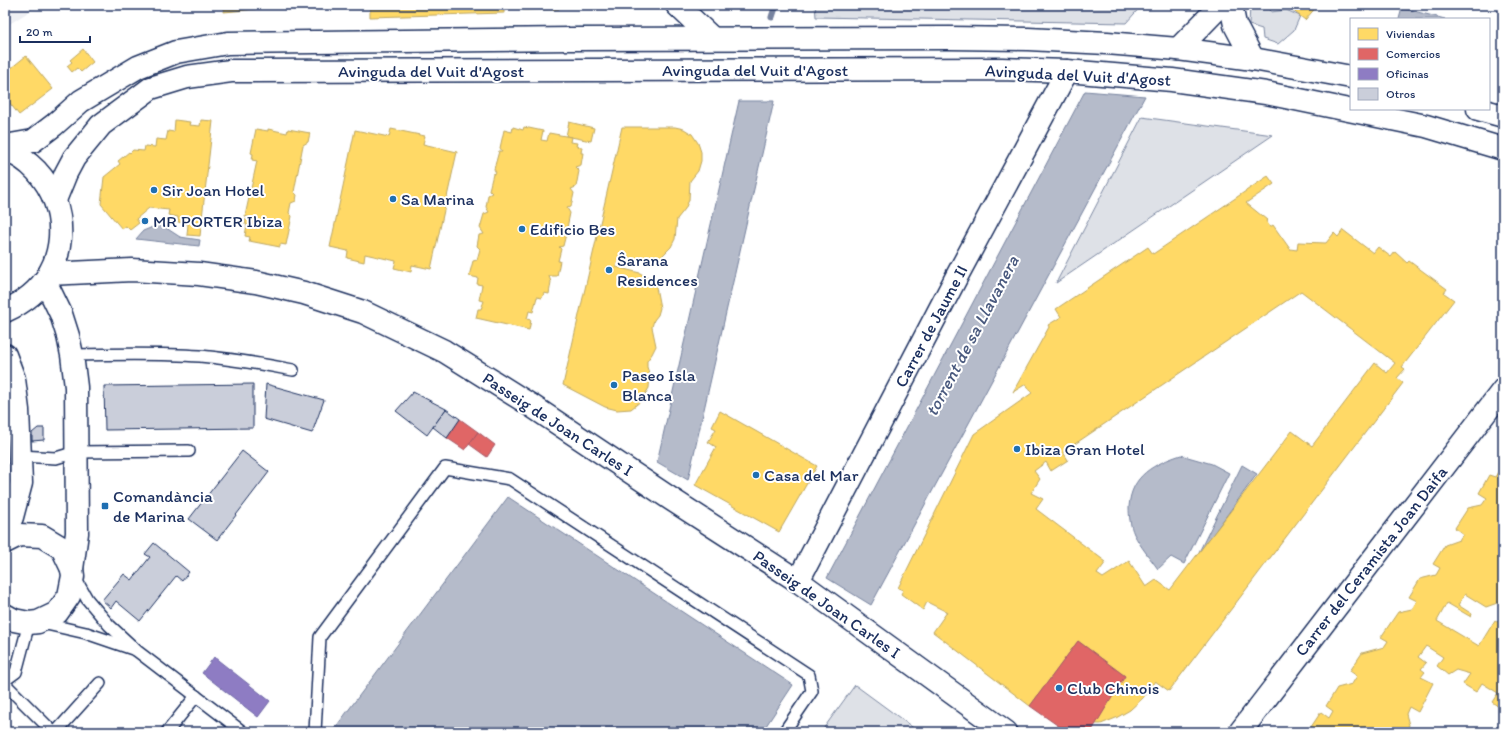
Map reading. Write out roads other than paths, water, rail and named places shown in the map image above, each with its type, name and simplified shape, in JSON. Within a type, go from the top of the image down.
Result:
[{"type":"street","points":[[677,5],[712,38]]},
{"type":"street","points":[[1178,49],[1222,5]]},
{"type":"street","points":[[1231,5],[1235,25],[1253,59]]},
{"type":"street","name":"Avinguda del Vuit d'Agost","points":[[5,146],[33,141],[81,101],[138,67],[176,52],[228,43],[712,38],[1028,39],[1108,42],[1178,49],[1253,59],[1350,77]]},
{"type":"street","name":"Avinguda del Vuit d'Agost","points":[[55,200],[74,158],[101,125],[152,88],[187,77],[232,71],[1002,69],[1067,71],[1172,80],[1266,93],[1426,126],[1503,149]]},
{"type":"street","name":"Carrer de Jaume II","points":[[798,581],[958,274],[1067,71]]},
{"type":"street","points":[[1486,110],[1502,112]]},
{"type":"street","points":[[5,150],[23,159],[34,167],[50,188],[55,200],[61,225],[61,238],[57,256],[47,277],[33,294],[18,305],[5,311]]},
{"type":"street","name":"Passeig de Joan Carles I","points":[[47,277],[132,270],[199,274],[256,282],[304,293],[363,312],[444,351],[529,404],[671,499],[798,581],[1006,732]]},
{"type":"street","points":[[5,615],[14,620],[33,622],[57,613],[70,596],[73,572],[77,533],[76,387],[68,336],[47,277]]},
{"type":"street","points":[[5,355],[14,379],[18,410],[21,484],[12,516],[5,531]]},
{"type":"street","name":"Carrer del Ceramista Joan Daifa","points":[[1240,732],[1503,390]]},
{"type":"street","points":[[5,542],[19,535],[42,536],[62,548],[73,572]]},
{"type":"lane","points":[[72,355],[144,354],[199,356],[259,363],[293,370]]},
{"type":"lane","points":[[20,456],[56,458],[76,452],[189,451]]},
{"type":"lane","points":[[315,732],[320,637],[445,468],[510,479],[808,675],[812,691],[784,732]]},
{"type":"lane","points":[[73,572],[88,599],[109,625],[137,651],[243,732]]},
{"type":"lane","points":[[5,680],[16,672],[33,622],[86,633],[137,651]]},
{"type":"lane","points":[[5,684],[54,732],[100,683]]},
{"type":"lane","points":[[167,732],[196,696]]},
{"type":"water","points":[[1402,8],[1441,18],[1399,18]]},
{"type":"water","name":"torrent de sa Llavanera","points":[[1085,91],[1145,96],[871,605],[827,578]]},
{"type":"water","points":[[739,101],[774,101],[688,480],[657,462]]},
{"type":"water","points":[[160,224],[180,237],[200,240],[199,246],[136,239],[143,231]]},
{"type":"water","points":[[1181,455],[1212,464],[1229,473],[1184,564],[1171,557],[1158,569],[1134,534],[1129,514],[1131,496],[1139,479],[1146,472],[1162,462]]},
{"type":"water","points":[[1242,465],[1257,474],[1197,556]]},
{"type":"water","points":[[508,497],[793,685],[762,732],[332,732]]},
{"type":"waterway","points":[[772,17],[776,5]]},
{"type":"place","name":"Sir Joan Hotel","points":[[154,190]]},
{"type":"place","name":"Sa Marina","points":[[393,199]]},
{"type":"place","name":"MR PORTER Ibiza","points":[[145,221]]},
{"type":"place","name":"Edificio Bes","points":[[522,229]]},
{"type":"place","name":"Ŝarana Residences","points":[[609,270]]},
{"type":"place","name":"Paseo Isla Blanca","points":[[614,385]]},
{"type":"place","name":"Ibiza Gran Hotel","points":[[1017,449]]},
{"type":"place","name":"Casa del Mar","points":[[756,475]]},
{"type":"place","name":"Comandància de Marina","points":[[105,506]]},
{"type":"place","name":"Club Chinois","points":[[1059,688]]}]
